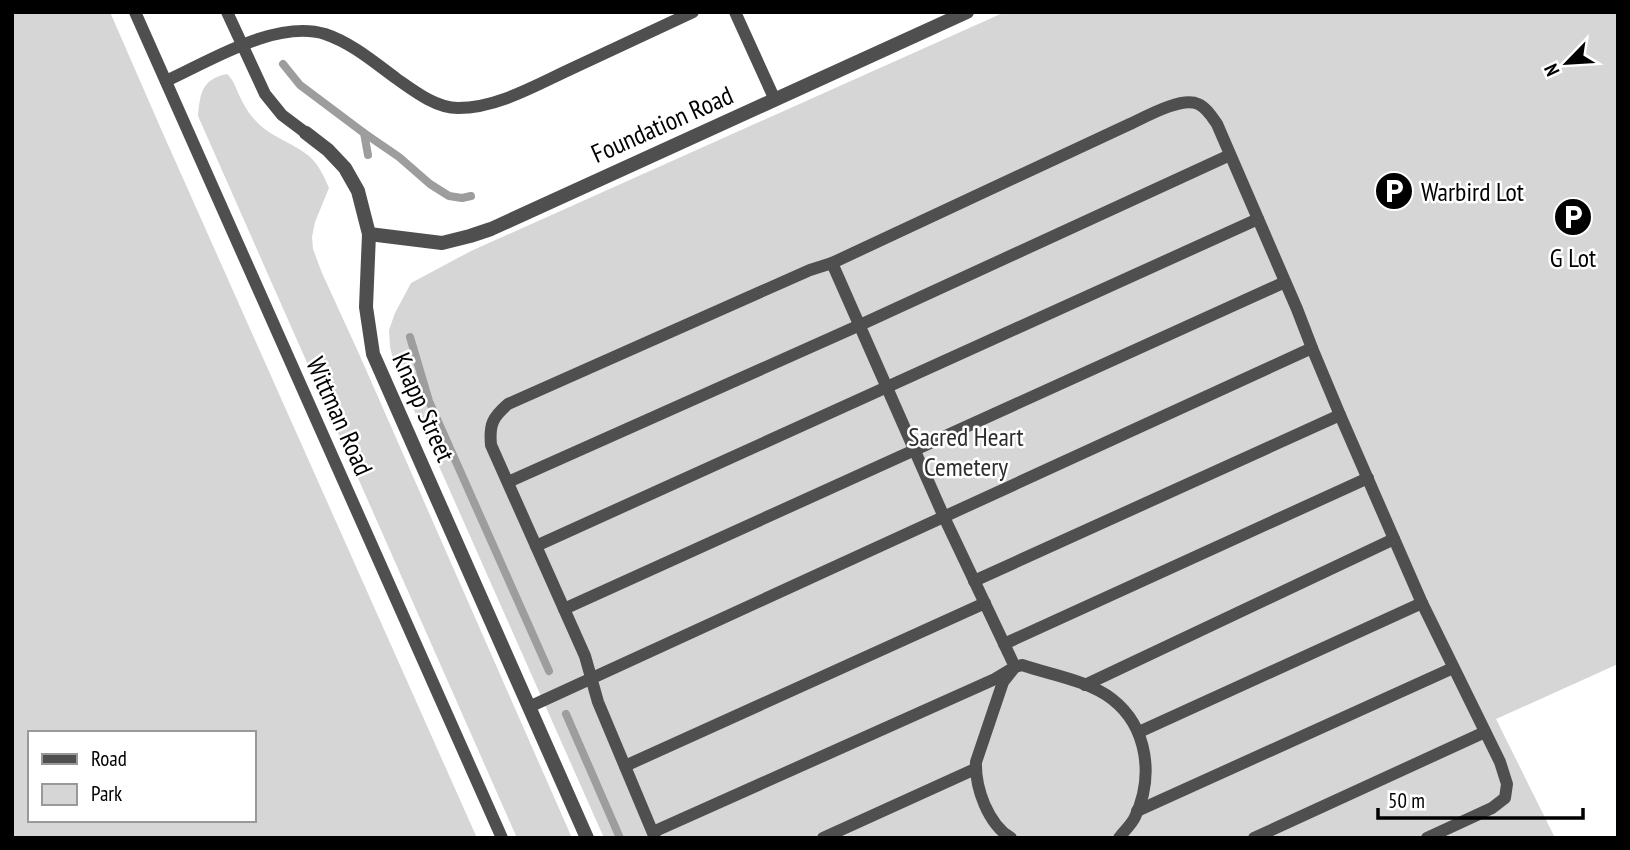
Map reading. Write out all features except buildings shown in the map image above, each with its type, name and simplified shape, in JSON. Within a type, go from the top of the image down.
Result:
[{"type":"street","name":"Foundation Road","points":[[369,233],[442,243],[491,229],[967,12]]},
{"type":"street","name":"Knapp Street","points":[[306,133],[345,168],[358,191],[369,233],[366,307],[373,354],[586,838]]},
{"type":"lane","name":"Wittman Road","points":[[135,12],[502,838]]},
{"type":"lane","name":"Knapp Street","points":[[227,12],[265,94],[282,115],[306,133]]},
{"type":"lane","points":[[166,81],[271,34],[298,30],[325,34],[350,46],[433,102],[457,108],[492,103],[532,87],[693,12]]},
{"type":"lane","points":[[735,12],[775,100]]},
{"type":"lane","points":[[1119,838],[1135,819],[1144,791],[1147,768],[1139,732],[1113,700],[1085,685],[1022,665],[654,835],[598,702],[584,656],[491,445],[492,421],[498,412],[508,404],[810,270],[832,263],[1130,124],[1177,104],[1198,103],[1217,124],[1422,603],[1500,762],[1507,783],[1505,798],[1492,808],[1427,838]]},
{"type":"lane","points":[[508,482],[860,325],[1230,155]]},
{"type":"lane","points":[[536,546],[1258,219]]},
{"type":"lane","points":[[832,263],[944,517],[1015,667]]},
{"type":"lane","points":[[564,609],[1285,282]]},
{"type":"lane","points":[[529,707],[1312,348]]},
{"type":"lane","points":[[974,581],[1340,415]]},
{"type":"lane","points":[[1004,644],[1368,478]]},
{"type":"lane","points":[[1085,685],[1394,539]]},
{"type":"lane","points":[[625,766],[985,603]]},
{"type":"lane","points":[[1139,732],[1422,603]]},
{"type":"lane","points":[[1008,837],[983,800],[977,787],[975,769],[1003,682],[1015,667]]},
{"type":"lane","points":[[1137,811],[1453,668]]},
{"type":"lane","points":[[1254,838],[1485,732]]},
{"type":"lane","points":[[823,838],[975,769]]},
{"type":"green space","points":[[12,12],[110,12],[477,838],[12,838]]},
{"type":"green space","name":"Sacred Heart Cemetery","points":[[1005,12],[1618,12],[1618,664],[1496,719],[1555,838],[604,838],[395,367],[389,330],[395,313],[411,283],[471,251]]},
{"type":"green space","points":[[227,74],[255,120],[309,156],[325,179],[329,188],[315,222],[313,249],[572,838],[517,838],[198,116],[200,100],[207,83]]},
{"type":"waterway","points":[[283,64],[300,85],[364,133],[368,155]]},
{"type":"waterway","points":[[364,133],[449,196],[471,196]]},
{"type":"waterway","points":[[410,337],[429,401],[549,671]]},
{"type":"waterway","points":[[566,714],[620,838]]},
{"type":"place","name":"Warbird Lot","points":[[1394,191]]},
{"type":"place","name":"G Lot","points":[[1573,217]]}]
